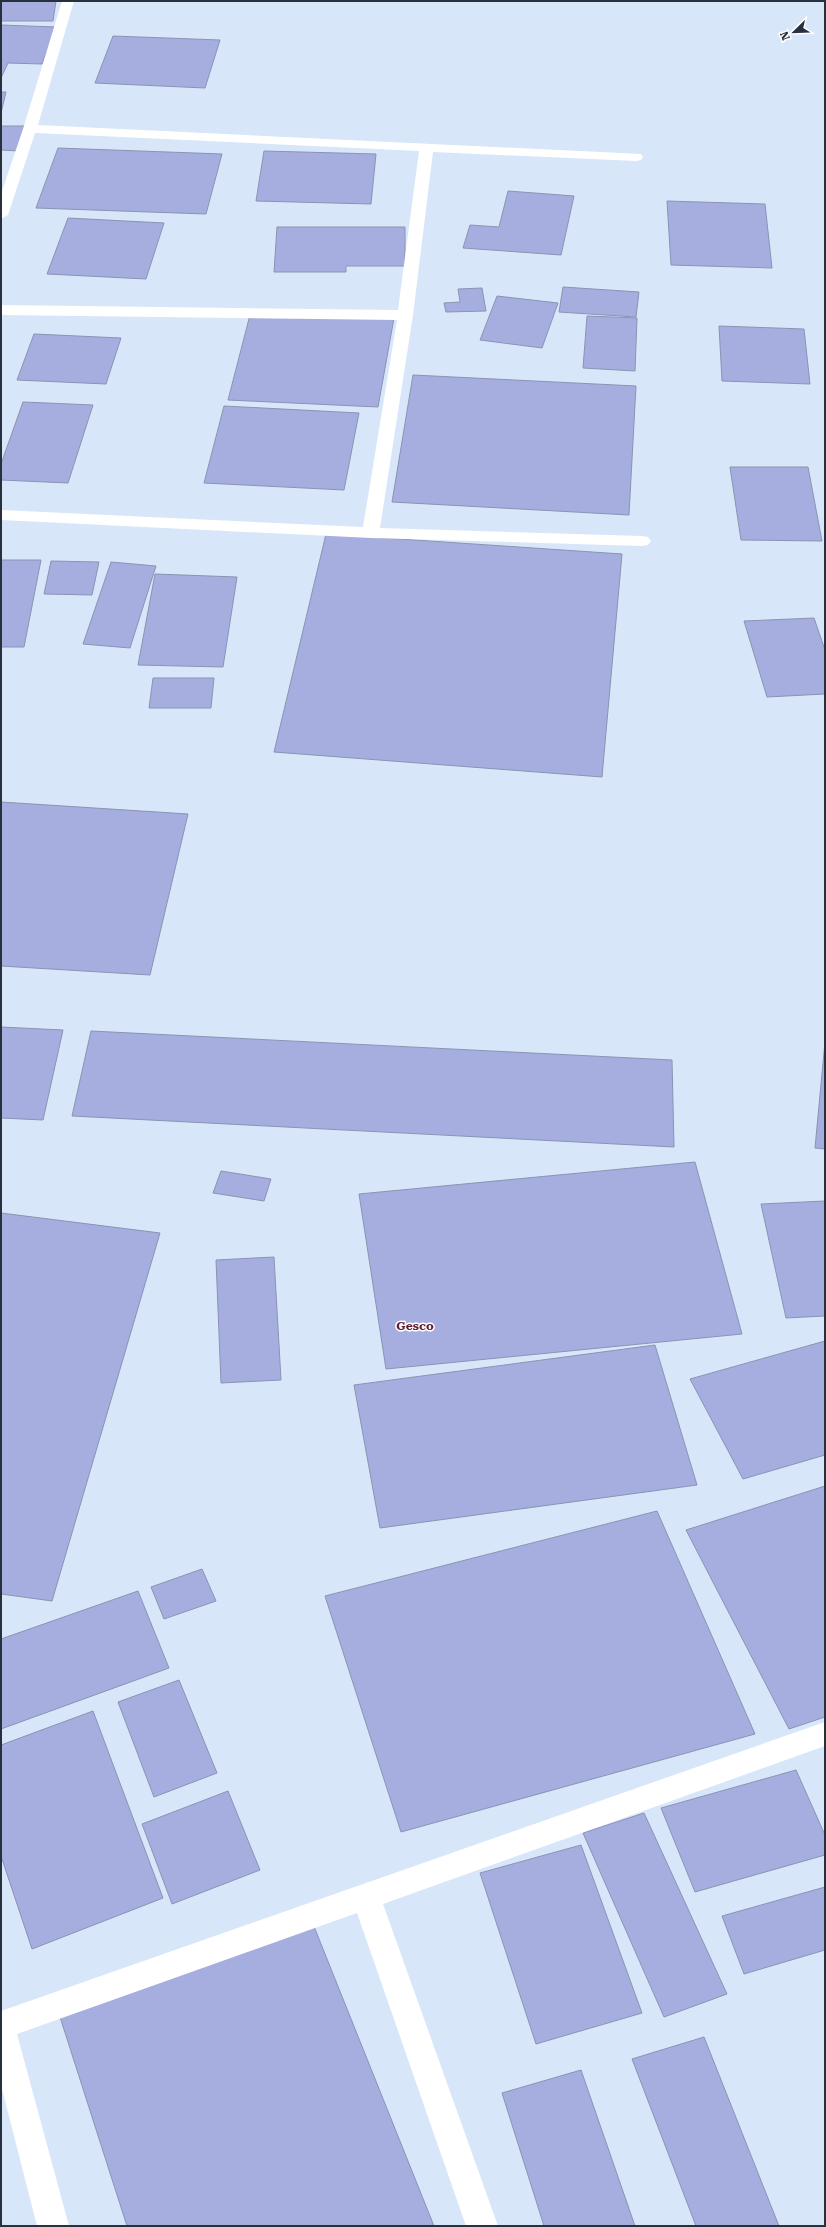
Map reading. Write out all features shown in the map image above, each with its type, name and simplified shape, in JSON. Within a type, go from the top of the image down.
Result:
[{"type":"street","points":[[1,215],[30,129],[68,1]]},
{"type":"street","points":[[30,129],[636,157]]},
{"type":"street","points":[[371,533],[405,315],[426,148]]},
{"type":"street","points":[[1,310],[405,315]]},
{"type":"street","points":[[1,515],[371,533],[642,542]]},
{"type":"street","points":[[53,2226],[1,2027],[825,1734]]},
{"type":"street","points":[[366,1897],[482,2226]]},
{"type":"building","points":[[1,1],[56,1],[53,21],[1,21]]},
{"type":"building","points":[[1,25],[57,27],[42,64],[8,63],[1,78]]},
{"type":"building","points":[[113,36],[220,40],[205,88],[95,83]]},
{"type":"building","points":[[1,92],[6,92],[1,113]]},
{"type":"building","points":[[1,126],[25,126],[18,151],[1,150]]},
{"type":"building","points":[[58,148],[222,154],[206,214],[36,208]]},
{"type":"building","points":[[264,151],[376,154],[371,204],[256,201]]},
{"type":"building","points":[[508,191],[574,196],[561,255],[463,248],[470,225],[499,227]]},
{"type":"building","points":[[667,201],[765,204],[772,268],[671,265]]},
{"type":"building","points":[[68,218],[164,223],[146,279],[47,274]]},
{"type":"building","points":[[277,227],[405,227],[405,266],[346,266],[346,272],[274,272]]},
{"type":"building","points":[[563,287],[639,292],[636,317],[559,312]]},
{"type":"building","points":[[482,288],[486,311],[446,312],[444,303],[460,302],[458,289]]},
{"type":"building","points":[[497,296],[558,303],[542,348],[480,340]]},
{"type":"building","points":[[251,311],[394,318],[378,407],[228,400]]},
{"type":"building","points":[[587,316],[637,318],[635,371],[583,368]]},
{"type":"building","points":[[719,326],[804,329],[810,384],[722,381]]},
{"type":"building","points":[[34,334],[121,338],[106,384],[17,380]]},
{"type":"building","points":[[413,375],[636,386],[629,515],[392,502]]},
{"type":"building","points":[[23,402],[93,405],[68,483],[1,480],[1,464]]},
{"type":"building","points":[[224,406],[359,413],[344,490],[204,483]]},
{"type":"building","points":[[730,467],[808,467],[822,541],[741,540]]},
{"type":"building","points":[[326,534],[622,554],[602,777],[274,752]]},
{"type":"building","points":[[1,560],[41,560],[24,647],[1,647]]},
{"type":"building","points":[[51,561],[99,562],[92,595],[44,594]]},
{"type":"building","points":[[111,562],[156,566],[130,648],[83,644]]},
{"type":"building","points":[[155,574],[237,577],[223,667],[138,665]]},
{"type":"building","points":[[814,618],[825,650],[825,694],[767,697],[744,621]]},
{"type":"building","points":[[153,678],[214,678],[211,708],[149,708]]},
{"type":"building","points":[[1,802],[188,814],[150,975],[1,966]]},
{"type":"building","points":[[1,1027],[63,1030],[43,1120],[1,1118]]},
{"type":"building","points":[[91,1031],[672,1060],[674,1147],[72,1116]]},
{"type":"building","points":[[825,1042],[825,1149],[815,1148]]},
{"type":"building","points":[[695,1162],[742,1334],[386,1369],[359,1194]]},
{"type":"building","points":[[221,1171],[271,1179],[264,1201],[213,1193]]},
{"type":"building","points":[[825,1201],[825,1316],[786,1318],[761,1204]]},
{"type":"building","points":[[1,1213],[160,1233],[52,1601],[1,1594]]},
{"type":"building","points":[[274,1257],[281,1380],[221,1383],[216,1260]]},
{"type":"building","points":[[825,1341],[825,1455],[743,1479],[690,1379]]},
{"type":"building","points":[[655,1345],[697,1485],[380,1528],[354,1385]]},
{"type":"building","points":[[825,1486],[825,1717],[789,1729],[686,1530]]},
{"type":"building","points":[[657,1511],[755,1734],[401,1832],[325,1596]]},
{"type":"building","points":[[202,1569],[216,1601],[164,1619],[151,1587]]},
{"type":"building","points":[[138,1591],[169,1668],[1,1729],[1,1639]]},
{"type":"building","points":[[179,1680],[217,1773],[154,1797],[118,1702]]},
{"type":"building","points":[[93,1711],[163,1898],[32,1949],[1,1856],[1,1745]]},
{"type":"building","points":[[796,1770],[825,1835],[825,1855],[695,1892],[661,1808]]},
{"type":"building","points":[[228,1791],[260,1870],[172,1904],[142,1824]]},
{"type":"building","points":[[644,1813],[727,1994],[664,2017],[583,1833]]},
{"type":"building","points":[[581,1845],[642,2013],[536,2044],[480,1873]]},
{"type":"building","points":[[825,1887],[825,1950],[744,1974],[722,1916]]},
{"type":"building","points":[[311,1919],[434,2226],[127,2226],[60,2017]]},
{"type":"building","points":[[704,2037],[779,2226],[696,2226],[632,2059]]},
{"type":"building","points":[[581,2070],[635,2226],[544,2226],[502,2093]]},
{"type":"district","name":"Gesco","points":[[415,1326]]}]
